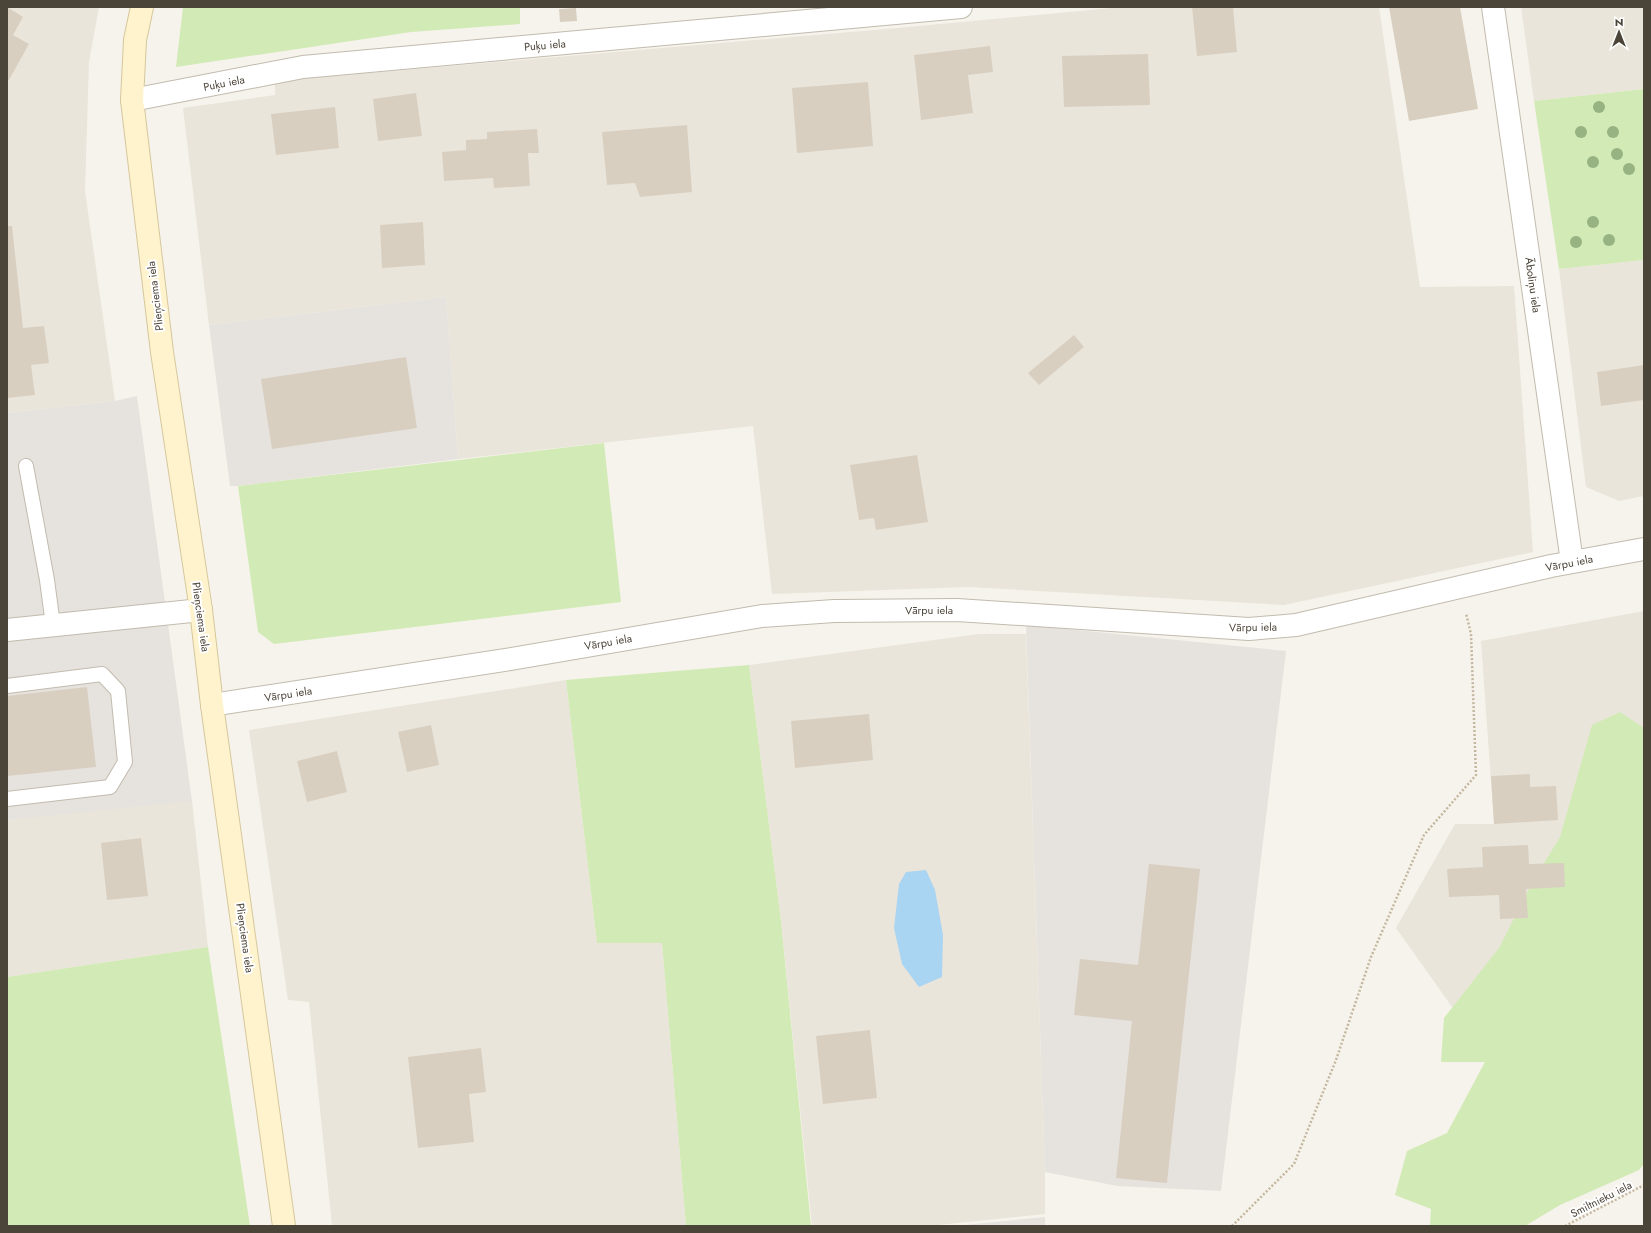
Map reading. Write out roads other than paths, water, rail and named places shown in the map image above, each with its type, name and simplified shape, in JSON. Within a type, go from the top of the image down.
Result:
[{"type":"main road","name":"Plieņciema iela","points":[[142,7],[135,40],[132,100],[162,352],[201,610],[212,705],[284,1226]]},
{"type":"street","name":"Puķu iela","points":[[132,100],[303,67],[961,7]]},
{"type":"street","name":"Āboliņu iela","points":[[1493,7],[1572,562]]},
{"type":"street","name":"Vārpu iela","points":[[212,705],[511,659],[762,616],[834,611],[957,610],[1249,629],[1296,625],[1551,566],[1644,549]]},
{"type":"street","points":[[7,630],[201,610]]},
{"type":"lane","points":[[26,466],[47,580],[53,625]]},
{"type":"lane","points":[[7,686],[102,674],[118,691],[125,762],[110,787],[7,799]]},
{"type":"water","points":[[926,870],[935,890],[943,935],[942,977],[919,987],[902,964],[894,928],[899,884],[906,872]]}]
